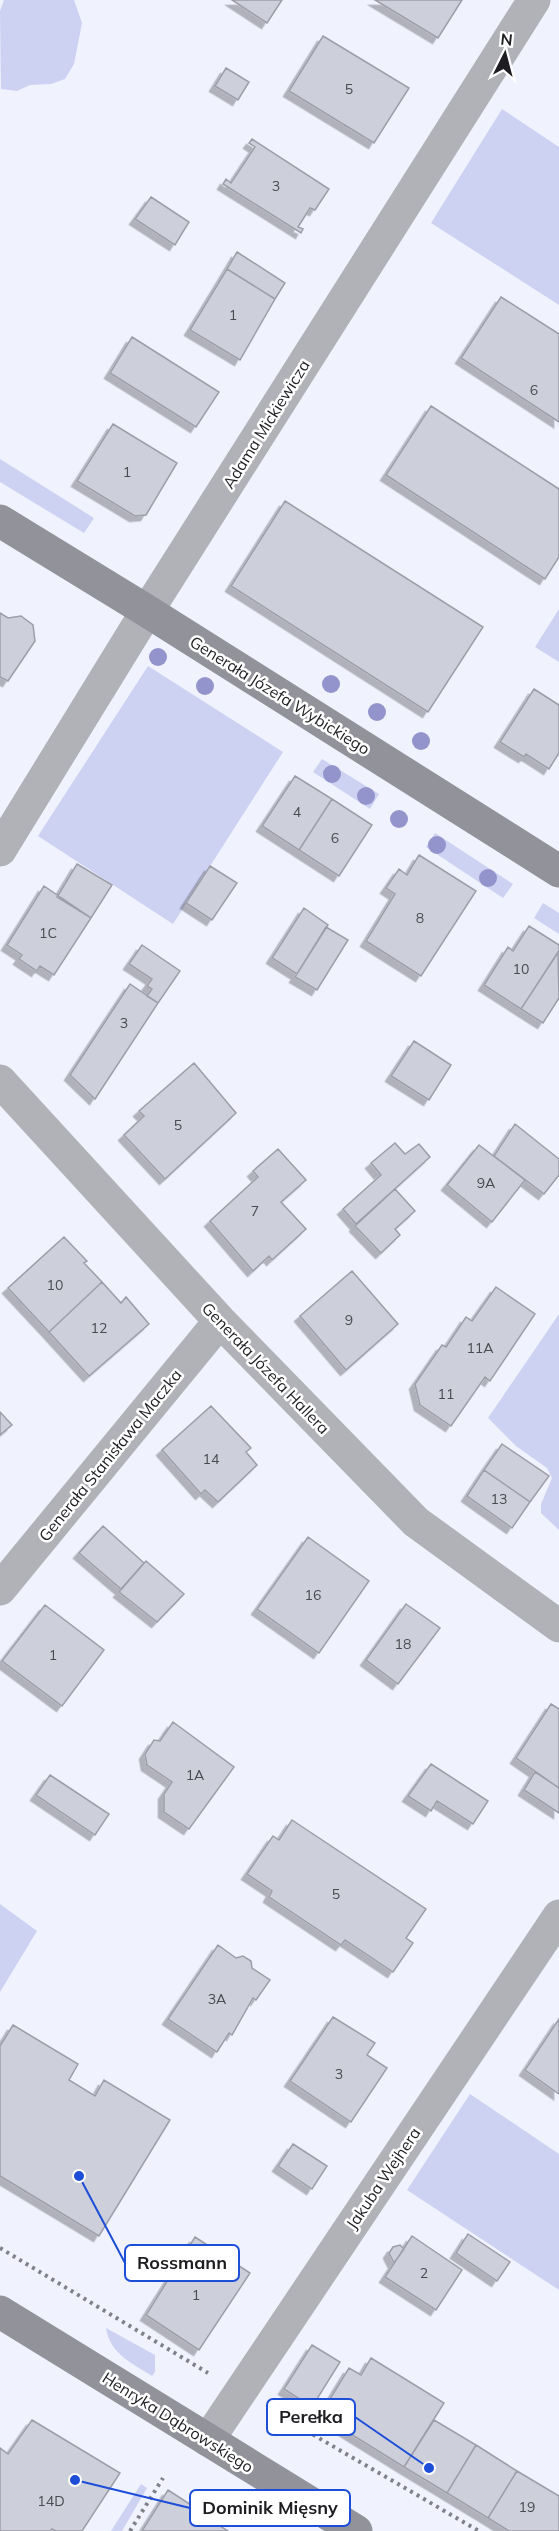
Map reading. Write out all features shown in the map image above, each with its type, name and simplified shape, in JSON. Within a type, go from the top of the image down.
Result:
[{"type":"street","name":"Adama Mickiewicza","points":[[0,850],[147,611],[534,0]]},
{"type":"street","name":"Generała Józefa Wybickiego","points":[[0,521],[147,611],[559,872]]},
{"type":"street","name":"Generała Józefa Hallera","points":[[0,1082],[219,1321],[416,1522],[559,1626]]},
{"type":"street","name":"Generała Stanisława Maczka","points":[[0,1589],[219,1321]]},
{"type":"street","name":"Jakuba Wejhera","points":[[208,2440],[559,1916]]},
{"type":"street","name":"Henryka Dąbrowskiego","points":[[0,2313],[356,2531]]},
{"type":"path","points":[[0,2248],[240,2392],[479,2531]]},
{"type":"path","points":[[130,2531],[163,2478]]},
{"type":"path","points":[[204,2516],[209,2508]]},
{"type":"shaded area","points":[[4,0],[74,0],[82,23],[74,64],[65,79],[51,84],[30,85],[17,91],[1,89],[0,11]]},
{"type":"shaded area","points":[[502,109],[559,147],[559,305],[431,223]]},
{"type":"shaded area","points":[[0,459],[94,518],[84,533],[0,482]]},
{"type":"shaded area","points":[[559,609],[559,662],[535,647]]},
{"type":"shaded area","points":[[148,666],[283,752],[173,924],[38,836]]},
{"type":"shaded area","points":[[322,759],[379,794],[370,809],[313,772]]},
{"type":"shaded area","points":[[435,833],[513,884],[503,898],[426,847]]},
{"type":"shaded area","points":[[543,903],[559,913],[559,934],[534,918]]},
{"type":"shaded area","points":[[559,1314],[559,1530],[541,1513],[541,1504],[552,1478],[547,1468],[516,1446],[488,1418]]},
{"type":"shaded area","points":[[0,1904],[37,1931],[0,1992]]},
{"type":"shaded area","points":[[470,2094],[559,2154],[559,2290],[407,2190]]},
{"type":"shaded area","points":[[106,2328],[155,2355],[155,2372],[152,2376],[117,2351],[108,2337]]},
{"type":"shaded area","points":[[141,2484],[147,2488],[122,2531],[111,2531]]},
{"type":"building","points":[[232,0],[282,0],[267,23]]},
{"type":"building","points":[[375,0],[462,0],[438,38]]},
{"type":"building","points":[[323,36],[409,88],[374,143],[289,91]]},
{"type":"building","points":[[226,68],[249,82],[238,100],[215,86]]},
{"type":"building","points":[[252,139],[329,189],[315,210],[310,208],[298,227],[303,229],[301,233],[223,184],[226,179],[231,183],[255,147],[249,143]]},
{"type":"building","points":[[151,197],[189,222],[175,245],[135,219]]},
{"type":"building","points":[[237,252],[285,283],[275,299],[227,269]]},
{"type":"building","points":[[227,269],[275,299],[240,360],[190,330]]},
{"type":"building","points":[[501,297],[559,334],[559,422],[461,358]]},
{"type":"building","points":[[132,337],[219,392],[196,427],[110,373]]},
{"type":"building","points":[[431,406],[559,489],[559,557],[545,579],[386,475]]},
{"type":"building","points":[[113,424],[177,463],[146,515],[135,516],[77,481]]},
{"type":"building","points":[[285,501],[483,627],[428,712],[231,586]]},
{"type":"building","points":[[0,613],[8,618],[21,616],[33,625],[35,641],[8,681],[0,677]]},
{"type":"building","points":[[534,689],[559,705],[559,753],[549,769],[526,754],[524,757],[500,742]]},
{"type":"building","points":[[295,776],[332,799],[299,850],[262,826]]},
{"type":"building","points":[[332,799],[372,825],[339,876],[299,850]]},
{"type":"building","points":[[419,855],[476,891],[421,976],[366,941],[395,894],[386,888],[399,869],[407,875]]},
{"type":"building","points":[[77,864],[112,885],[91,918],[57,897]]},
{"type":"building","points":[[210,866],[237,883],[212,920],[186,903]]},
{"type":"building","points":[[44,886],[91,918],[54,975],[40,966],[37,971],[19,959],[22,955],[7,945]]},
{"type":"building","points":[[304,908],[328,925],[297,974],[272,958]]},
{"type":"building","points":[[529,926],[559,945],[559,951],[521,1009],[484,985],[508,947],[513,951]]},
{"type":"building","points":[[326,927],[348,940],[317,990],[295,977]]},
{"type":"building","points":[[142,945],[180,971],[158,1003],[147,996],[152,989],[147,986],[152,979],[129,964]]},
{"type":"building","points":[[558,952],[559,998],[543,1023],[521,1009]]},
{"type":"building","points":[[130,984],[158,1003],[95,1099],[70,1075]]},
{"type":"building","points":[[414,1041],[451,1065],[429,1100],[391,1076]]},
{"type":"building","points":[[194,1063],[236,1113],[165,1179],[124,1135],[144,1116],[139,1111]]},
{"type":"building","points":[[515,1124],[559,1159],[559,1175],[544,1194],[494,1156]]},
{"type":"building","points":[[395,1143],[405,1154],[419,1144],[430,1157],[356,1224],[343,1209],[381,1175],[371,1163]]},
{"type":"building","points":[[479,1145],[525,1180],[492,1222],[447,1185]]},
{"type":"building","points":[[278,1149],[306,1180],[281,1202],[306,1229],[272,1260],[269,1256],[253,1271],[210,1221],[258,1177],[253,1171]]},
{"type":"building","points":[[395,1189],[415,1211],[395,1229],[400,1235],[381,1253],[355,1226]]},
{"type":"building","points":[[64,1237],[87,1261],[84,1263],[102,1282],[49,1332],[8,1288]]},
{"type":"building","points":[[352,1271],[398,1324],[346,1370],[300,1316]]},
{"type":"building","points":[[102,1282],[121,1303],[126,1297],[149,1324],[89,1376],[49,1332]]},
{"type":"building","points":[[496,1287],[535,1314],[490,1381],[485,1377],[451,1426],[420,1405],[415,1384],[442,1345],[446,1347],[466,1317],[472,1321]]},
{"type":"building","points":[[211,1406],[251,1448],[246,1452],[257,1465],[218,1502],[205,1490],[201,1494],[162,1450]]},
{"type":"building","points":[[0,1412],[12,1425],[0,1435]]},
{"type":"building","points":[[502,1444],[549,1476],[530,1502],[484,1470]]},
{"type":"building","points":[[484,1470],[530,1502],[512,1528],[467,1496]]},
{"type":"building","points":[[103,1526],[144,1563],[121,1589],[79,1553]]},
{"type":"building","points":[[308,1537],[369,1581],[319,1653],[257,1609]]},
{"type":"building","points":[[146,1561],[184,1594],[157,1622],[119,1592]]},
{"type":"building","points":[[406,1604],[440,1628],[398,1684],[366,1660]]},
{"type":"building","points":[[45,1605],[104,1650],[62,1706],[2,1661]]},
{"type":"building","points":[[551,1704],[559,1709],[559,1788],[516,1758]]},
{"type":"building","points":[[173,1722],[234,1767],[189,1829],[164,1812],[164,1794],[172,1782],[147,1765],[145,1754],[154,1740],[160,1741]]},
{"type":"building","points":[[431,1764],[488,1801],[473,1824],[437,1801],[431,1811],[408,1796]]},
{"type":"building","points":[[535,1772],[559,1788],[559,1813],[524,1790]]},
{"type":"building","points":[[50,1775],[109,1814],[95,1835],[36,1795]]},
{"type":"building","points":[[292,1820],[426,1909],[406,1938],[413,1943],[393,1972],[345,1940],[341,1945],[269,1897],[272,1891],[247,1874],[273,1836],[279,1840]]},
{"type":"building","points":[[218,1945],[236,1958],[243,1956],[251,1961],[252,1968],[270,1980],[256,2000],[253,1998],[232,2035],[229,2033],[217,2052],[168,2019]]},
{"type":"building","points":[[333,2017],[375,2043],[367,2055],[387,2068],[351,2122],[290,2081]]},
{"type":"building","points":[[559,2019],[559,2094],[525,2070]]},
{"type":"building","points":[[13,2025],[78,2064],[69,2080],[95,2096],[104,2080],[170,2120],[99,2236],[0,2176],[0,2046]]},
{"type":"building","points":[[293,2144],[327,2166],[312,2189],[278,2166]]},
{"type":"building","points":[[468,2234],[510,2262],[497,2281],[456,2253]]},
{"type":"building","points":[[412,2236],[462,2270],[436,2310],[385,2277]]},
{"type":"building","points":[[195,2237],[250,2273],[199,2350],[146,2315]]},
{"type":"building","points":[[400,2245],[404,2249],[394,2263],[389,2253],[393,2247]]},
{"type":"building","points":[[312,2345],[340,2362],[312,2407],[284,2389]]},
{"type":"building","points":[[371,2358],[444,2403],[404,2467],[320,2415],[349,2368],[361,2375]]},
{"type":"building","points":[[32,2420],[120,2473],[82,2531],[52,2529],[50,2531],[0,2531],[0,2448],[8,2454]]},
{"type":"building","points":[[434,2420],[476,2445],[447,2493],[404,2467]]},
{"type":"building","points":[[476,2445],[517,2471],[488,2518],[447,2493]]},
{"type":"building","points":[[517,2471],[559,2496],[559,2531],[509,2531],[488,2518]]},
{"type":"building","points":[[168,2490],[196,2508],[195,2510],[228,2531],[142,2531]]},
{"type":"place","name":"Rossmann","points":[[79,2176]]},
{"type":"place","name":"Perełka","points":[[429,2468]]},
{"type":"place","name":"Dominik Mięsny","points":[[75,2480]]}]
